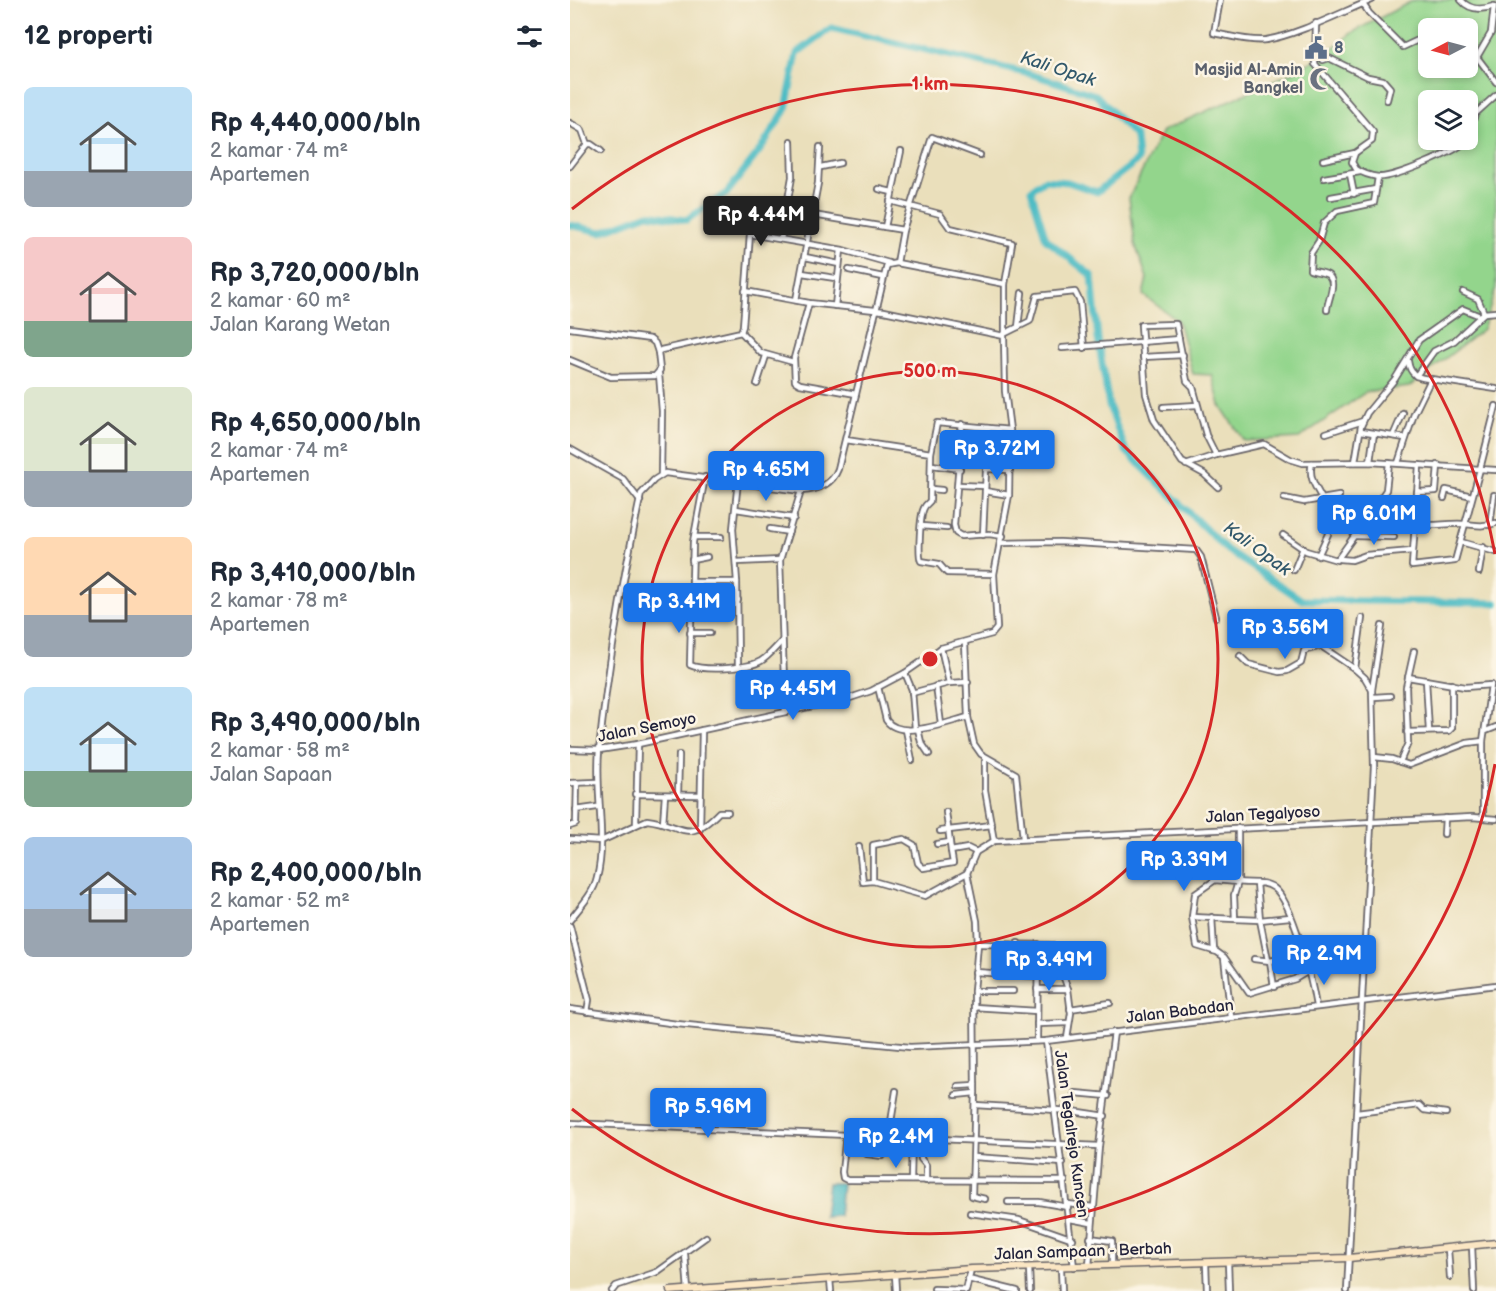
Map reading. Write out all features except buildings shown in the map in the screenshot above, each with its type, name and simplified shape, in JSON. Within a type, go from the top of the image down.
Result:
[{"type":"main road","name":"Jalan Sampaan - Berbah","points":[[670,1291],[758,1288],[830,1279],[971,1269],[1349,1258],[1496,1243]]},
{"type":"street","points":[[1220,0],[1214,33],[1264,40],[1316,23],[1372,0]]},
{"type":"street","points":[[1461,0],[1474,8],[1485,9],[1495,4]]},
{"type":"street","points":[[1362,4],[1376,25]]},
{"type":"street","points":[[1362,4],[1403,47],[1418,40]]},
{"type":"street","points":[[1478,55],[1491,33],[1495,4]]},
{"type":"street","points":[[1316,23],[1315,64],[1373,132],[1372,141],[1355,153],[1323,160]]},
{"type":"street","points":[[1323,60],[1329,58],[1368,77],[1383,80],[1390,88],[1387,100]]},
{"type":"street","points":[[1478,58],[1496,82]]},
{"type":"street","points":[[1478,111],[1496,94]]},
{"type":"street","points":[[570,123],[582,130],[587,144]]},
{"type":"street","points":[[897,263],[908,207],[932,137],[980,155]]},
{"type":"street","points":[[781,238],[792,177],[791,141]]},
{"type":"street","points":[[587,144],[601,151]]},
{"type":"street","points":[[570,164],[587,144]]},
{"type":"street","points":[[796,300],[821,167],[820,147]]},
{"type":"street","points":[[885,228],[901,150]]},
{"type":"street","points":[[1324,178],[1360,172],[1378,177],[1402,172],[1453,150]]},
{"type":"street","points":[[1355,153],[1352,162],[1360,172]]},
{"type":"street","points":[[821,167],[840,163]]},
{"type":"street","points":[[1350,174],[1354,194]]},
{"type":"street","points":[[1326,310],[1331,297],[1330,279],[1327,274],[1310,270],[1312,250],[1319,241],[1322,227],[1329,218],[1340,210],[1372,204],[1378,177]]},
{"type":"street","points":[[879,189],[892,192]]},
{"type":"street","points":[[1331,197],[1376,189]]},
{"type":"street","points":[[890,201],[940,214],[945,216],[950,228],[988,239],[1010,242],[1012,246],[1005,285],[1004,334],[1005,399],[1010,430],[1009,495],[994,574],[947,573],[939,564],[921,561],[918,556],[923,509],[930,501],[934,428],[939,422],[1010,430]]},
{"type":"street","points":[[813,215],[903,230]]},
{"type":"street","points":[[741,332],[751,226]]},
{"type":"street","points":[[750,234],[781,238],[841,250],[889,263],[1005,285]]},
{"type":"street","points":[[835,306],[841,250]]},
{"type":"street","points":[[805,257],[839,264]]},
{"type":"street","points":[[661,474],[705,477],[801,491],[816,489],[832,479],[838,469],[846,440],[883,277],[889,263]]},
{"type":"street","points":[[849,270],[883,277]]},
{"type":"street","points":[[802,273],[834,278]]},
{"type":"street","points":[[745,291],[809,303],[876,310],[1004,334],[1030,321],[1037,296],[1075,292],[1080,302],[1084,348]]},
{"type":"street","points":[[1463,292],[1478,299],[1482,315]]},
{"type":"street","points":[[1017,327],[1022,293]]},
{"type":"street","points":[[809,303],[793,362],[797,384],[856,394]]},
{"type":"street","points":[[1355,462],[1363,421],[1408,361],[1424,335],[1463,309],[1482,315],[1496,312]]},
{"type":"street","points":[[1416,376],[1434,351],[1454,341],[1482,315]]},
{"type":"street","points":[[1216,455],[1206,435],[1193,387],[1187,381],[1176,324],[1173,322],[1141,325],[1146,394],[1154,420],[1164,439],[1186,465],[1204,474],[1218,487]]},
{"type":"street","points":[[570,328],[650,339],[656,345],[658,352],[662,411],[661,474],[641,494],[614,646],[599,750],[597,807],[602,855],[596,885],[570,920]]},
{"type":"street","points":[[658,352],[741,332]]},
{"type":"street","points":[[741,332],[766,356],[793,362]]},
{"type":"street","points":[[1062,348],[1179,339]]},
{"type":"street","points":[[1143,357],[1183,355]]},
{"type":"street","points":[[757,384],[766,356]]},
{"type":"street","points":[[570,360],[617,379],[659,374]]},
{"type":"street","points":[[1408,361],[1410,372],[1416,376],[1496,389]]},
{"type":"street","points":[[1398,463],[1405,438],[1431,379]]},
{"type":"street","points":[[1163,407],[1197,405]]},
{"type":"street","points":[[1419,465],[1412,566],[1455,561],[1496,406]]},
{"type":"street","points":[[1393,436],[1403,413]]},
{"type":"street","points":[[1326,433],[1363,421]]},
{"type":"street","points":[[962,424],[954,525],[956,533],[961,536],[1003,536]]},
{"type":"street","points":[[983,535],[988,428]]},
{"type":"street","points":[[1360,431],[1405,438]]},
{"type":"street","points":[[1370,462],[1374,433]]},
{"type":"street","points":[[846,440],[931,453]]},
{"type":"street","points":[[1186,465],[1216,455],[1264,444],[1290,459],[1312,463],[1398,463],[1496,471]]},
{"type":"street","points":[[570,449],[623,479],[640,501]]},
{"type":"street","points":[[1312,463],[1311,479],[1324,500],[1329,517],[1328,534],[1318,556]]},
{"type":"street","points":[[1340,559],[1386,490],[1389,463]]},
{"type":"street","points":[[932,465],[960,470]]},
{"type":"street","points":[[1417,492],[1436,491],[1438,465]]},
{"type":"street","points":[[987,469],[1010,470]]},
{"type":"street","points":[[705,477],[692,560],[690,665],[709,669],[759,662],[782,641]]},
{"type":"street","points":[[738,482],[733,529],[738,600],[738,666]]},
{"type":"street","points":[[958,485],[1009,495]]},
{"type":"street","points":[[931,489],[942,490]]},
{"type":"street","points":[[1444,498],[1446,490],[1472,496]]},
{"type":"street","points":[[785,711],[780,560],[801,491]]},
{"type":"street","points":[[1329,517],[1381,518],[1436,526],[1465,524],[1482,528],[1493,524],[1494,495]]},
{"type":"street","points":[[1284,498],[1300,501],[1324,500],[1339,496]]},
{"type":"street","points":[[736,509],[794,518]]},
{"type":"street","points":[[921,526],[947,528]]},
{"type":"street","points":[[770,529],[789,532]]},
{"type":"street","points":[[1283,535],[1318,556],[1340,559],[1352,560],[1366,555],[1412,551]]},
{"type":"street","points":[[1355,536],[1394,537]]},
{"type":"street","points":[[694,537],[721,537]]},
{"type":"street","points":[[1001,543],[1060,542],[1196,550],[1201,557],[1216,617]]},
{"type":"street","points":[[1461,542],[1496,552]]},
{"type":"street","points":[[1479,572],[1483,547]]},
{"type":"street","points":[[1294,570],[1303,548]]},
{"type":"street","points":[[692,560],[707,557]]},
{"type":"street","points":[[736,561],[780,560]]},
{"type":"street","name":"Jalan Semoyo","points":[[570,749],[599,750],[638,744],[850,698],[878,687],[905,673],[940,648],[996,631],[994,574]]},
{"type":"street","points":[[692,582],[737,582]]},
{"type":"street","points":[[691,600],[738,600]]},
{"type":"street","points":[[1355,669],[1362,618]]},
{"type":"street","points":[[1372,690],[1382,626]]},
{"type":"street","points":[[690,633],[710,633]]},
{"type":"street","points":[[965,642],[969,721],[974,744],[985,758],[1016,774],[1023,839]]},
{"type":"street","points":[[1240,656],[1250,665],[1283,672],[1301,663],[1304,651],[1321,646],[1355,669],[1372,690],[1374,697],[1374,758],[1347,1291]]},
{"type":"street","points":[[940,648],[949,682]]},
{"type":"street","points":[[1400,762],[1406,752],[1408,677],[1414,651]]},
{"type":"street","points":[[905,673],[917,729],[921,742],[929,754]]},
{"type":"street","points":[[1408,677],[1465,687],[1493,686],[1484,741],[1483,818]]},
{"type":"street","points":[[1426,680],[1429,731]]},
{"type":"street","points":[[903,697],[949,682],[968,682]]},
{"type":"street","points":[[1407,732],[1449,731],[1452,728],[1452,684]]},
{"type":"street","points":[[936,686],[941,724]]},
{"type":"street","points":[[878,687],[887,723],[906,730],[969,721]]},
{"type":"street","points":[[1374,697],[1390,696]]},
{"type":"street","points":[[1486,731],[1496,727]]},
{"type":"street","points":[[700,830],[702,730]]},
{"type":"street","points":[[906,730],[912,760]]},
{"type":"street","points":[[1374,758],[1409,765],[1467,743],[1484,741]]},
{"type":"street","points":[[636,823],[638,744]]},
{"type":"street","points":[[678,795],[679,755]]},
{"type":"street","points":[[985,758],[985,790],[994,841],[976,852],[967,873],[977,921],[978,944],[974,991],[975,1105],[972,1197],[985,1199]]},
{"type":"street","points":[[570,783],[597,782]]},
{"type":"street","points":[[570,826],[576,824],[577,783]]},
{"type":"street","points":[[635,794],[699,795]]},
{"type":"street","points":[[663,824],[665,795]]},
{"type":"street","points":[[576,810],[597,807]]},
{"type":"street","points":[[570,839],[601,841],[636,823],[647,820],[683,832],[700,830],[719,812],[728,812]]},
{"type":"street","points":[[873,881],[873,845],[904,839],[914,845],[918,863],[923,868],[953,863],[946,812]]},
{"type":"street","points":[[1444,834],[1445,818]]},
{"type":"street","name":"Jalan Tegalyoso","points":[[994,841],[1445,818],[1496,819]]},
{"type":"street","points":[[940,831],[992,825]]},
{"type":"street","points":[[1235,919],[1234,894],[1238,882],[1238,828]]},
{"type":"street","points":[[937,844],[950,842]]},
{"type":"street","points":[[859,848],[863,882],[873,881],[925,896],[967,873]]},
{"type":"street","points":[[951,851],[969,848],[976,852]]},
{"type":"street","points":[[1310,970],[1274,987],[1248,993],[1235,970],[1224,957],[1215,951],[1197,946],[1192,903],[1199,890],[1215,880],[1257,883],[1275,888],[1282,897],[1310,970],[1316,1006]]},
{"type":"street","points":[[1257,883],[1260,920],[1274,987]]},
{"type":"street","points":[[1192,916],[1260,920],[1290,917]]},
{"type":"street","points":[[1212,917],[1215,951]]},
{"type":"street","points":[[570,926],[589,1004],[587,1012]]},
{"type":"street","points":[[978,944],[1053,945],[1068,989],[1070,1009],[1067,1038]]},
{"type":"street","points":[[1017,974],[1018,944]]},
{"type":"street","points":[[1037,1041],[1038,944]]},
{"type":"street","points":[[1254,959],[1269,960],[1304,954]]},
{"type":"street","points":[[1224,957],[1231,1017]]},
{"type":"street","points":[[975,972],[1037,976]]},
{"type":"street","name":"Jalan Babadan","points":[[570,1009],[884,1046],[973,1044],[1046,1041],[1496,985]]},
{"type":"street","points":[[1037,988],[1068,989]]},
{"type":"street","points":[[974,991],[1013,991]]},
{"type":"street","points":[[1070,1009],[1110,1004]]},
{"type":"street","points":[[974,1007],[1037,1011]]},
{"type":"street","points":[[1037,1024],[1069,1023]]},
{"type":"street","points":[[1089,1266],[1099,1146],[1108,1096],[1114,1032]]},
{"type":"street","name":"Jalan Tegalrejo Kuncen","points":[[1046,1041],[1073,1239],[1074,1267]]},
{"type":"street","points":[[958,1086],[975,1085]]},
{"type":"street","points":[[867,1154],[884,1156],[896,1091]]},
{"type":"street","points":[[956,1095],[975,1093]]},
{"type":"street","points":[[1075,1093],[1108,1096]]},
{"type":"street","points":[[975,1105],[1105,1116]]},
{"type":"street","points":[[1357,1113],[1419,1105],[1424,1110],[1446,1113]]},
{"type":"street","points":[[570,1123],[1099,1146]]},
{"type":"street","points":[[846,1134],[842,1172],[844,1179],[1065,1181]]},
{"type":"street","points":[[910,1180],[912,1137]]},
{"type":"street","points":[[920,1137],[921,1159],[926,1165],[926,1181]]},
{"type":"street","points":[[974,1157],[1063,1163]]},
{"type":"street","points":[[1008,1202],[1039,1202],[1093,1207]]},
{"type":"street","points":[[970,1214],[1019,1220],[1073,1239]]},
{"type":"street","points":[[1070,1219],[1091,1223]]},
{"type":"street","points":[[612,1291],[616,1286],[654,1274],[706,1237]]},
{"type":"street","points":[[1090,1238],[1112,1241],[1112,1265]]},
{"type":"street","points":[[1472,1246],[1474,1291]]},
{"type":"street","points":[[1448,1249],[1450,1276]]},
{"type":"street","points":[[685,1254],[688,1290]]},
{"type":"street","points":[[1228,1262],[1229,1291]]},
{"type":"street","points":[[1206,1263],[1207,1291]]},
{"type":"street","points":[[1029,1268],[1030,1291]]},
{"type":"street","points":[[934,1288],[966,1290],[971,1269]]},
{"type":"street","points":[[1061,1269],[1062,1291]]},
{"type":"street","points":[[895,1274],[896,1291]]},
{"type":"street","points":[[830,1279],[831,1291]]},
{"type":"street","points":[[968,1279],[1017,1291]]},
{"type":"green space","points":[[1414,0],[1496,0],[1496,288],[1483,329],[1409,387],[1366,392],[1299,438],[1244,441],[1220,405],[1212,375],[1193,374],[1178,321],[1143,295],[1147,278],[1135,244],[1129,198],[1162,131],[1291,73],[1325,54],[1353,32]]},
{"type":"water","points":[[828,1183],[842,1183],[839,1216],[824,1217]]},
{"type":"waterway","name":"Kali Opak","points":[[570,225],[601,232],[648,214],[686,220],[726,194],[760,150],[786,109],[797,53],[831,28],[1030,74],[1096,95],[1136,137],[1138,160],[1097,192],[1068,182],[1044,180],[1031,190],[1046,239],[1092,276],[1098,339],[1109,406],[1126,451],[1227,550],[1302,600],[1496,603]]},
{"type":"place","name":"8","points":[[1316,48]]},
{"type":"place","name":"Masjid Al-Amin Bangkel","points":[[1321,79]]}]
